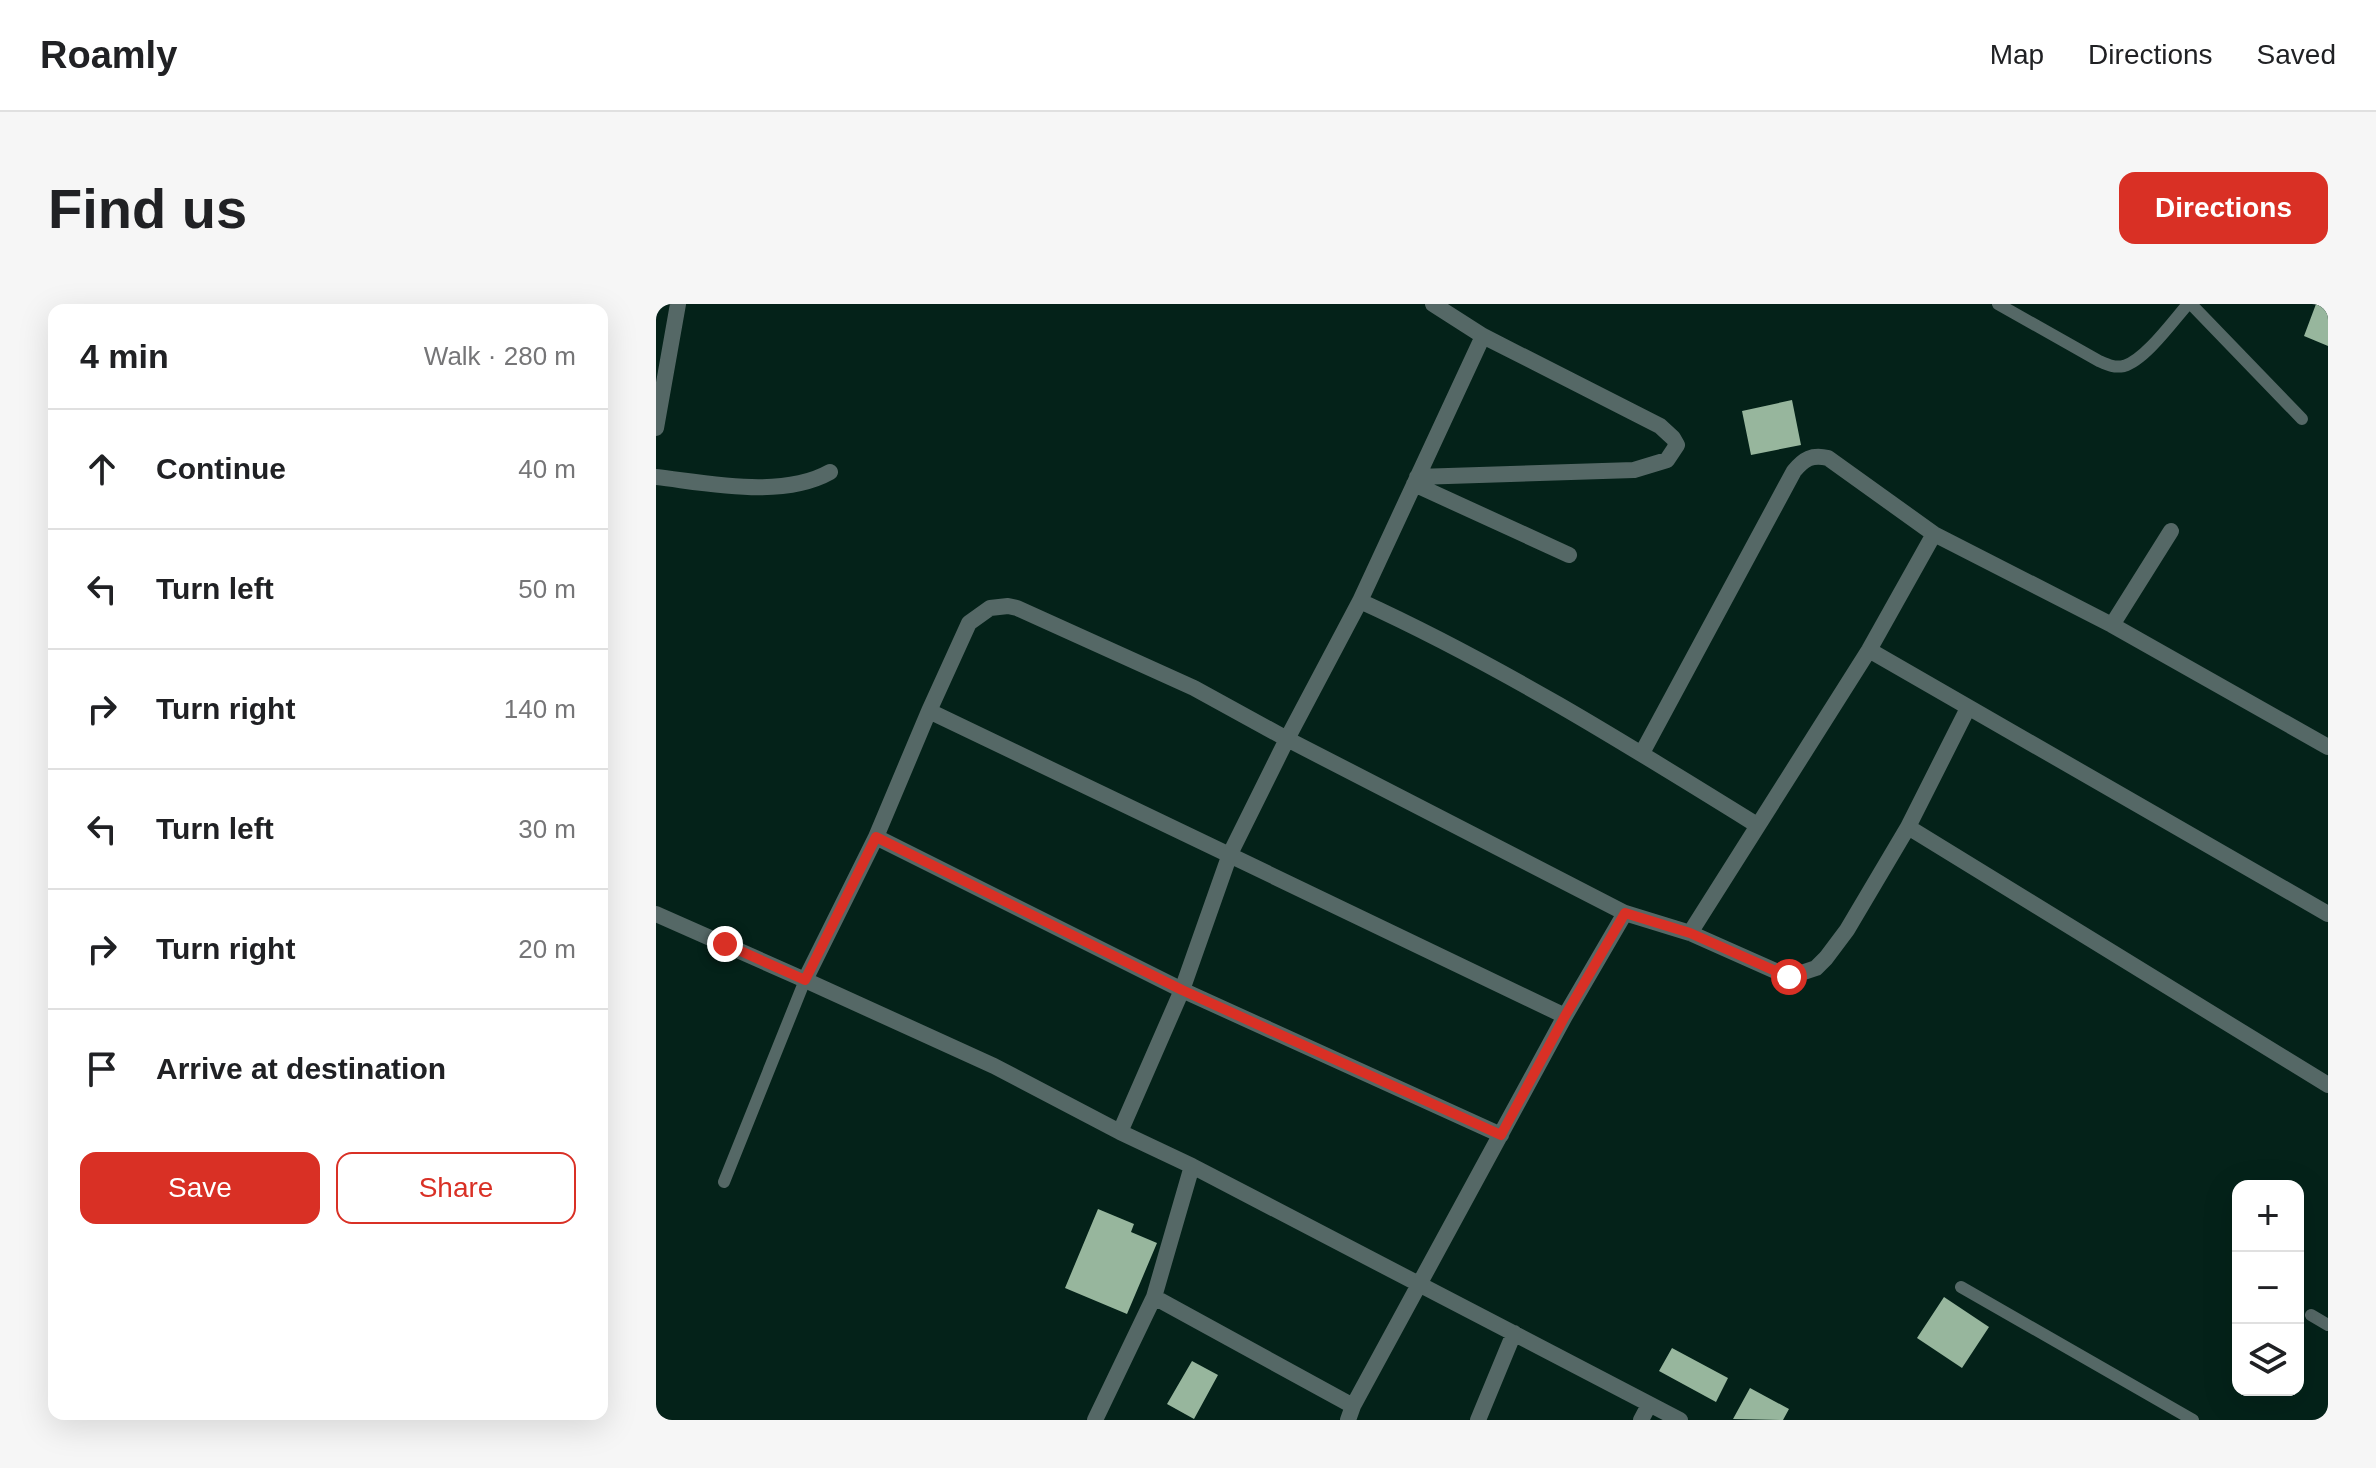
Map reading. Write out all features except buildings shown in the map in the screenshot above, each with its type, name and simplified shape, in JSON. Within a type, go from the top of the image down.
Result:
[{"type":"street","points":[[656,428],[678,304]]},
{"type":"street","points":[[1415,480],[1634,470],[1667,460],[1677,445],[1660,426],[1483,336],[1433,304]]},
{"type":"street","points":[[1120,1132],[1182,990],[1230,854],[1360,601],[1483,336]]},
{"type":"street","points":[[1642,753],[1794,471],[1808,458],[1818,455],[1828,458],[1934,534],[2112,625],[2328,747]]},
{"type":"street","points":[[656,477],[718,485],[768,486],[807,482],[830,472]]},
{"type":"street","points":[[1415,480],[1569,555]]},
{"type":"street","points":[[2112,625],[2171,531]]},
{"type":"street","points":[[1690,933],[1869,650],[1934,534]]},
{"type":"street","points":[[1360,601],[1430,633],[1642,753],[1757,825]]},
{"type":"street","points":[[805,980],[876,837],[969,623],[990,608],[1017,608],[1194,688],[1625,913],[1690,933],[1789,977],[1816,968],[1847,930],[1908,827],[1968,708]]},
{"type":"street","points":[[1869,650],[2328,914]]},
{"type":"street","points":[[929,711],[1565,1016]]},
{"type":"street","points":[[1908,827],[2328,1085]]},
{"type":"street","points":[[876,837],[1182,990],[1501,1135]]},
{"type":"street","points":[[1154,1297],[1351,1413],[1565,1016],[1625,913]]},
{"type":"street","points":[[661,917],[994,1066],[1514,1333],[1645,1412],[1680,1420]]},
{"type":"street","points":[[1095,1420],[1154,1297],[1192,1166]]},
{"type":"street","points":[[1478,1420],[1514,1333]]},
{"type":"lane","points":[[1998,304],[2113,367],[2127,365],[2140,357],[2190,304],[2302,419]]},
{"type":"lane","points":[[724,1182],[805,980]]},
{"type":"lane","points":[[1961,1287],[2193,1420]]},
{"type":"lane","points":[[2311,1315],[2328,1325]]},
{"type":"route","points":[[725,944],[805,980],[876,837],[1182,990],[1501,1135],[1625,913],[1690,933],[1789,977]]}]
